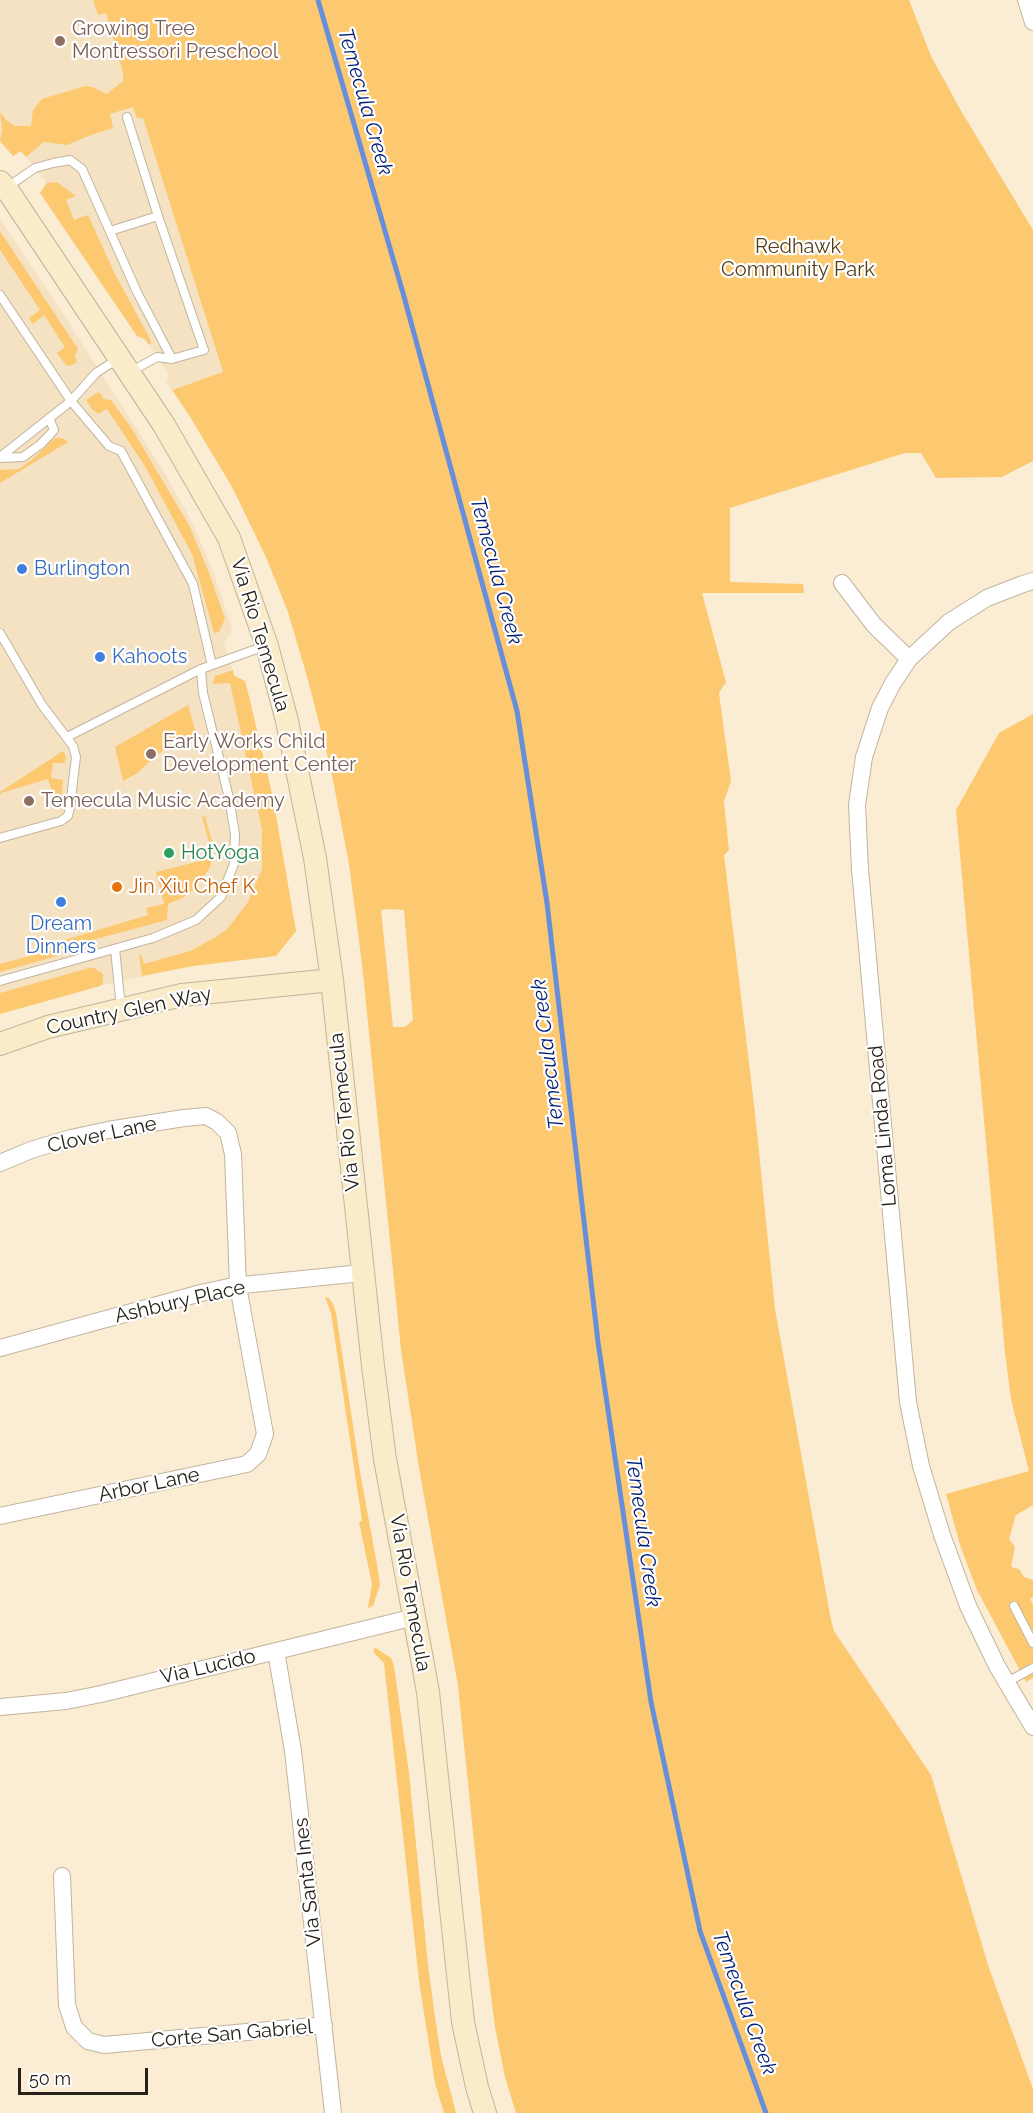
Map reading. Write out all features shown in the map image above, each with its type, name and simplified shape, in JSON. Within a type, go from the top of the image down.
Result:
[{"type":"street","points":[[1026,0],[1033,22]]},
{"type":"street","name":"Via Rio Temecula","points":[[3,185],[164,425],[230,538],[267,646],[287,721],[315,858],[332,980],[362,1273],[386,1459],[428,1692],[464,2022],[477,2087],[485,2113]]},
{"type":"street","name":"Loma Linda Road","points":[[1033,581],[987,598],[949,622],[909,659],[880,708],[864,757],[857,805],[860,869],[908,1402],[921,1466],[942,1535],[968,1606],[1033,1727]]},
{"type":"street","points":[[842,583],[874,625],[909,659]]},
{"type":"street","name":"Country Glen Way","points":[[0,1044],[48,1027],[183,995],[332,980]]},
{"type":"street","name":"Clover Lane","points":[[0,1164],[31,1150],[71,1138],[108,1130],[206,1116]]},
{"type":"street","name":"Arbor Lane","points":[[0,1516],[247,1464],[258,1454],[265,1434],[238,1286],[233,1154],[228,1133],[217,1122],[206,1116]]},
{"type":"street","name":"Ashbury Place","points":[[0,1348],[201,1293],[238,1286],[362,1273]]},
{"type":"street","name":"Via Lucido","points":[[0,1707],[66,1701],[101,1694],[415,1617]]},
{"type":"street","name":"Via Santa Ines","points":[[276,1651],[293,1751],[333,2113]]},
{"type":"street","name":"Corte San Gabriel","points":[[62,1876],[67,2005],[74,2027],[88,2040],[104,2045],[324,2025]]},
{"type":"lane","points":[[0,458],[71,401],[96,373],[157,357],[172,360],[204,350],[127,117]]},
{"type":"lane","points":[[3,185],[36,168],[70,160],[82,169],[137,292],[172,360]]},
{"type":"lane","points":[[110,231],[158,216]]},
{"type":"lane","points":[[0,295],[71,401],[109,446],[121,451],[193,584],[212,665]]},
{"type":"lane","points":[[0,458],[23,457],[41,444],[54,430],[49,418]]},
{"type":"lane","points":[[0,633],[42,705],[73,746],[76,757],[68,816],[61,821],[0,838]]},
{"type":"lane","points":[[67,737],[201,669],[267,646]]},
{"type":"lane","points":[[0,981],[153,938],[196,920],[221,897],[234,864],[235,834],[229,798],[203,693],[201,669]]},
{"type":"lane","points":[[115,949],[121,1009]]},
{"type":"lane","points":[[1014,1606],[1033,1643]]},
{"type":"lane","points":[[1007,1682],[1033,1668]]},
{"type":"shaded area","points":[[0,0],[106,0],[223,372],[172,390],[166,382],[169,375],[145,339],[137,336],[40,193],[46,182],[21,151],[13,156],[0,141]]},
{"type":"shaded area","points":[[0,219],[166,475],[193,524],[213,571],[232,628],[231,634],[224,642],[234,675],[245,681],[273,798],[296,931],[276,956],[193,966],[119,981],[0,1014]]},
{"type":"green space","name":"Redhawk Community Park","points":[[93,0],[909,0],[931,56],[1033,230],[1033,461],[1002,477],[936,478],[921,453],[905,453],[730,508],[730,582],[803,584],[804,593],[702,593],[726,682],[719,693],[731,781],[724,801],[729,850],[724,855],[755,1113],[775,1309],[831,1620],[834,1631],[931,1775],[989,1968],[1033,2089],[1033,2113],[516,2113],[505,2077],[495,2027],[458,1686],[419,1468],[401,1350],[362,964],[349,864],[331,770],[308,680],[288,612],[266,557],[232,487],[172,390],[223,372],[143,118],[137,118],[133,107],[110,114],[113,128],[67,145],[44,142],[26,157],[21,151],[13,156],[0,141],[2,130],[0,112],[7,121],[15,126],[31,126],[33,110],[42,99],[85,86],[107,94],[123,81],[123,73],[106,13],[98,15]],"holes":[[[381,910],[404,910],[413,1020],[405,1027],[393,1027]]]},
{"type":"green space","points":[[57,182],[76,196],[66,200],[74,220],[88,215],[113,270],[150,339],[149,345],[145,339],[137,336],[40,193],[47,183]]},
{"type":"green space","points":[[0,231],[78,349],[75,355],[77,362],[70,366],[66,365],[57,353],[65,347],[44,315],[33,324],[29,318],[40,310],[0,250]]},
{"type":"green space","points":[[99,392],[104,399],[111,400],[132,429],[189,525],[225,619],[219,632],[214,633],[192,554],[146,468],[107,409],[98,414],[86,400]]},
{"type":"green space","points":[[55,438],[63,438],[68,442],[0,483],[0,470],[19,469]]},
{"type":"green space","points":[[233,670],[234,676],[245,681],[251,705],[273,798],[296,931],[276,956],[193,966],[142,976],[139,955],[142,956],[144,964],[190,951],[228,928],[248,902],[262,869],[262,830],[230,683],[214,684],[213,682],[215,676]]},
{"type":"green space","points":[[188,705],[197,737],[182,745],[178,737],[136,774],[123,781],[115,747]]},
{"type":"green space","points":[[1033,714],[1033,1505],[1016,1515],[1009,1539],[1015,1547],[1011,1567],[1019,1569],[1024,1577],[1033,1580],[1033,1597],[1030,1599],[1033,1604],[1033,1678],[1026,1682],[977,1590],[961,1548],[946,1494],[1029,1471],[1011,1399],[1005,1353],[956,810],[999,733]]},
{"type":"green space","points":[[63,751],[66,756],[65,763],[53,763],[51,778],[63,780],[61,806],[57,806],[48,779],[1,793],[0,796],[0,792]]},
{"type":"green space","points":[[205,816],[214,849],[210,867],[192,891],[168,904],[167,920],[59,949],[57,956],[0,972],[0,964],[52,950],[51,944],[148,915],[146,908],[164,904],[156,872],[204,860],[210,856],[211,849],[202,817]]},
{"type":"green space","points":[[94,968],[103,974],[103,983],[100,986],[0,1014],[0,993]]},
{"type":"green space","points":[[325,1297],[329,1298],[336,1313],[360,1472],[378,1570],[380,1585],[373,1606],[368,1608],[372,1584],[359,1522],[362,1521],[331,1313]]},
{"type":"green space","points":[[374,1647],[391,1658],[394,1666],[409,1773],[435,2017],[441,2056],[456,2113],[444,2113],[435,2083],[419,1981],[384,1663],[374,1653]]},
{"type":"waterway","name":"Temecula Creek","points":[[318,0],[403,293],[517,711],[547,903],[598,1342],[651,1702],[700,1931],[766,2113]]},
{"type":"place","name":"Growing Tree Montressori Preschool","points":[[60,41]]},
{"type":"place","name":"Burlington","points":[[22,569]]},
{"type":"place","name":"Kahoots","points":[[100,657]]},
{"type":"place","name":"Early Works Child Development Center","points":[[151,754]]},
{"type":"place","name":"Temecula Music Academy","points":[[29,801]]},
{"type":"place","name":"HotYoga","points":[[169,853]]},
{"type":"place","name":"Jin Xiu Chef K","points":[[117,887]]},
{"type":"place","name":"Dream Dinners","points":[[61,902]]}]
